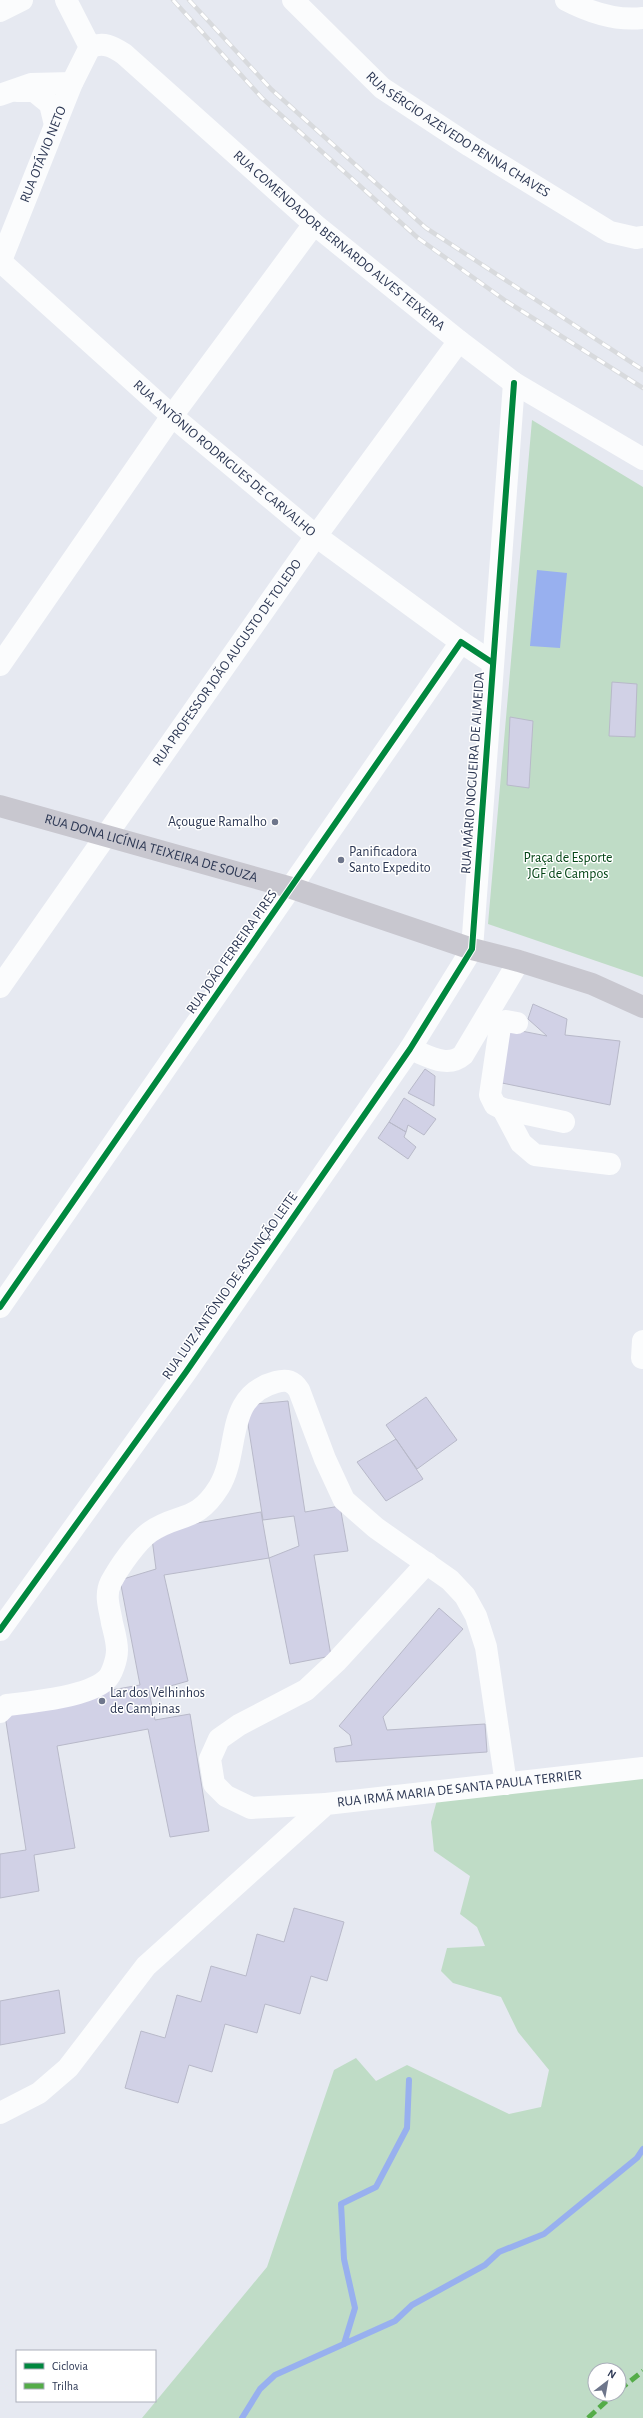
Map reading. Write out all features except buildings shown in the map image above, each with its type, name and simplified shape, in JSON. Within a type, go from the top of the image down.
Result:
[{"type":"main road","name":"RUA DONA LICÍNIA TEIXEIRA DE SOUZA","points":[[0,806],[292,888],[472,950],[519,961],[592,984],[643,1006]]},
{"type":"street","points":[[0,11],[22,0]]},
{"type":"street","points":[[66,0],[90,47]]},
{"type":"street","name":"RUA SÉRGIO AZEVEDO PENNA CHAVES","points":[[293,0],[382,88],[470,146],[610,232],[636,238],[643,236]]},
{"type":"street","points":[[566,0],[602,14],[632,19],[643,18]]},
{"type":"street","name":"RUA COMENDADOR BERNARDO ALVES TEIXEIRA","points":[[90,47],[101,43],[113,47],[124,54],[314,224],[459,342],[514,382],[643,459]]},
{"type":"street","name":"RUA OTÁVIO NETO","points":[[0,262],[72,83],[90,47]]},
{"type":"street","points":[[2,94],[31,84],[72,83]]},
{"type":"street","points":[[2,94],[34,91],[50,104],[55,125]]},
{"type":"street","points":[[0,665],[172,416],[314,224]]},
{"type":"street","name":"RUA ANTÔNIO RODRIGUES DE CARVALHO","points":[[0,262],[172,416],[316,536],[461,642]]},
{"type":"street","name":"RUA PROFESSOR JOÃO AUGUSTO DE TOLEDO","points":[[0,987],[316,536],[459,342]]},
{"type":"street","name":"RUA MÁRIO NOGUEIRA DE ALMEIDA","points":[[472,950],[514,382]]},
{"type":"street","points":[[461,642],[493,663]]},
{"type":"street","name":"RUA JOÃO FERREIRA PIRES","points":[[0,1307],[292,888],[461,642]]},
{"type":"street","name":"RUA LUIZ ANTÔNIO DE ASSUNÇÃO LEITE","points":[[0,1630],[186,1372],[410,1049],[472,950]]},
{"type":"street","points":[[410,1049],[444,1062],[456,1060],[463,1055],[519,961]]},
{"type":"street","points":[[517,1023],[506,1021],[500,1027],[490,1095],[495,1105],[503,1109],[564,1122]]},
{"type":"street","points":[[463,1055],[494,1067]]},
{"type":"street","points":[[503,1109],[521,1143],[535,1156],[610,1164]]},
{"type":"street","points":[[0,1712],[7,1705],[92,1689],[107,1680],[114,1665],[117,1650],[107,1599],[110,1583],[124,1561],[150,1532],[195,1514],[212,1498],[220,1485],[240,1411],[246,1399],[274,1382],[285,1380],[294,1383],[299,1390],[325,1459],[344,1500],[376,1528],[450,1580],[465,1596],[476,1616],[486,1646],[506,1784]]},
{"type":"street","points":[[326,1804],[251,1808],[226,1796],[214,1784],[210,1759],[219,1739],[239,1725],[306,1690],[345,1652],[427,1563]]},
{"type":"street","name":"RUA IRMÃ MARIA DE SANTA PAULA TERRIER","points":[[0,2113],[39,2093],[68,2068],[146,1966],[326,1804],[643,1768]]},
{"type":"green space","name":"Praça de Esporte JGF de Campos","points":[[532,420],[643,487],[643,977],[488,924]]},
{"type":"green space","points":[[643,1778],[643,2418],[142,2418],[267,2267],[334,2070],[356,2058],[376,2081],[407,2065],[509,2114],[541,2107],[549,2070],[518,2032],[501,1997],[453,1983],[441,1971],[447,1948],[485,1946],[477,1927],[460,1914],[470,1876],[434,1851],[431,1822],[437,1800]]},
{"type":"water","points":[[537,570],[567,573],[560,648],[530,646]]},
{"type":"waterway","points":[[344,2344],[355,2308],[344,2259],[341,2204],[376,2187],[407,2128],[409,2080]]},
{"type":"waterway","points":[[242,2418],[260,2389],[275,2375],[395,2321],[412,2305],[485,2265],[499,2252],[544,2234],[637,2158],[643,2149]]},
{"type":"railway","points":[[173,0],[262,98],[418,238],[506,301],[643,388]]},
{"type":"railway","points":[[189,0],[271,89],[426,228],[643,370]]},
{"type":"marked path","points":[[627,2384],[643,2371]]},
{"type":"marked path","points":[[588,2418],[605,2402]]},
{"type":"cycle path","points":[[0,1630],[186,1372],[410,1049],[472,949],[514,383]]},
{"type":"cycle path","points":[[0,1307],[461,642],[493,663]]},
{"type":"place","name":"Açougue Ramalho","points":[[275,822]]},
{"type":"place","name":"Panificadora Santo Expedito","points":[[341,860]]},
{"type":"place","name":"Lar dos Velhinhos de Campinas","points":[[102,1701]]}]
